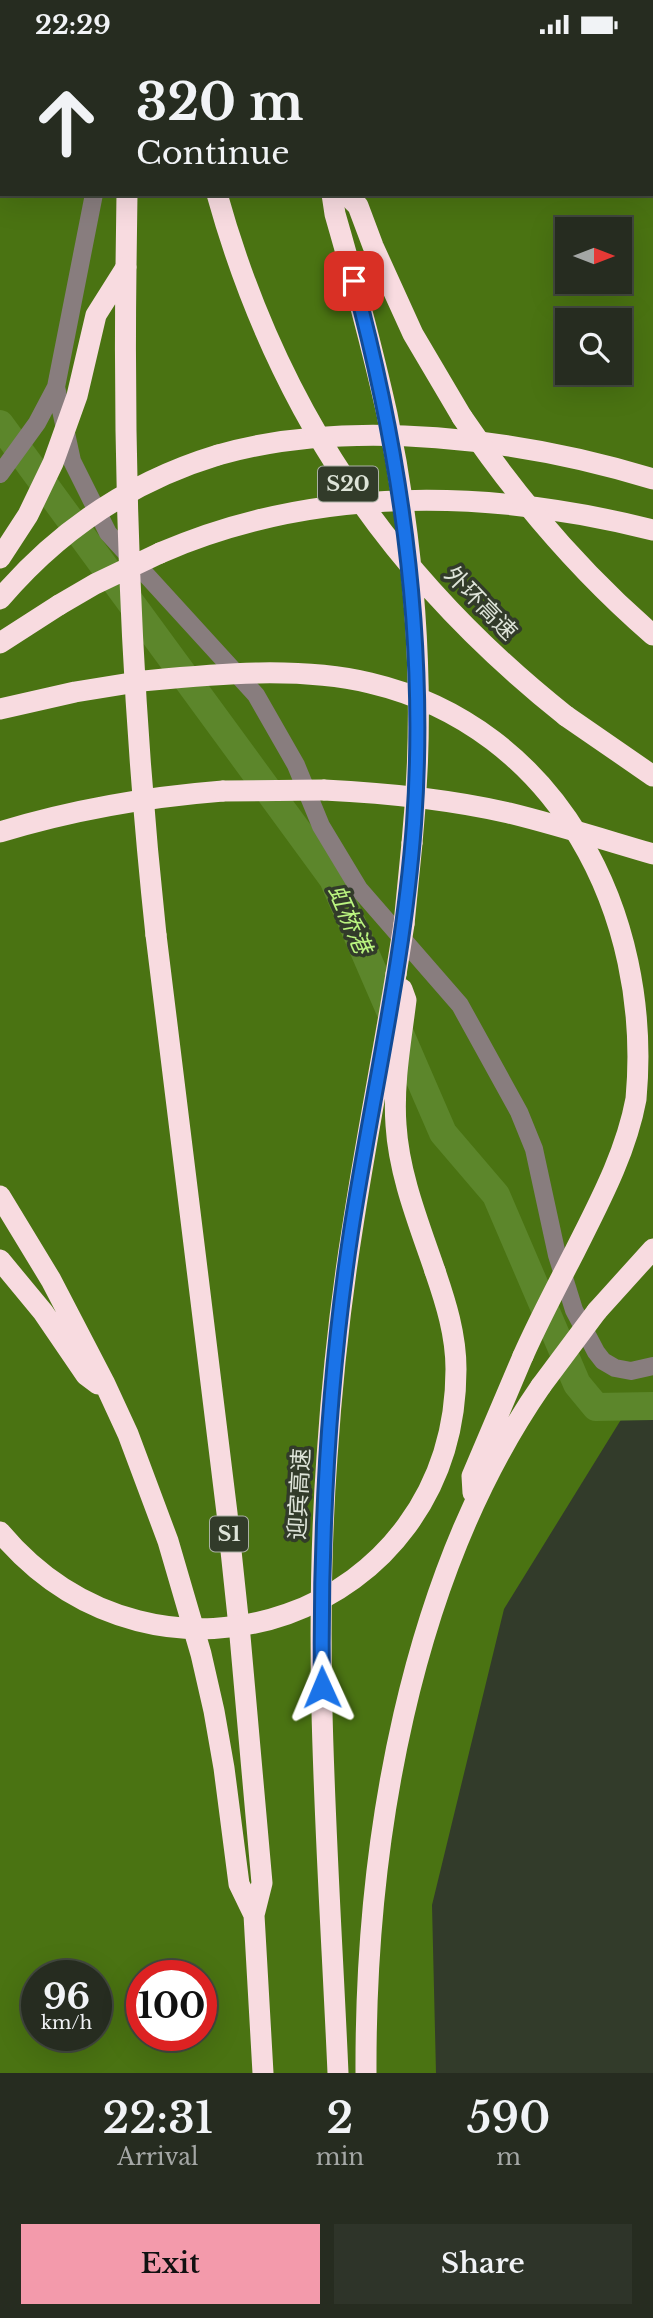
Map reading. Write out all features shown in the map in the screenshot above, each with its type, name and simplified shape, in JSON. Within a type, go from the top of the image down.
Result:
[{"type":"highway","points":[[0,558],[28,515],[54,463],[77,396],[96,315],[126,267],[127,196]]},
{"type":"highway","name":"外环高速","points":[[218,196],[240,269],[296,397],[344,477],[398,552],[459,622],[519,678],[566,716],[653,776]]},
{"type":"highway","name":"迎宾高速","points":[[332,196],[387,417],[406,532],[418,707],[414,824],[404,924],[351,1233],[337,1343],[327,1460],[321,1611],[324,1750],[338,2073]]},
{"type":"highway","points":[[348,196],[358,206],[413,334],[489,457],[581,568],[653,635]]},
{"type":"highway","name":"S1","points":[[126,267],[125,435],[130,609],[140,768],[156,936],[240,1636],[261,1883],[254,1915],[263,2073]]},
{"type":"highway","points":[[0,599],[38,558],[89,517],[145,484],[218,455],[269,443],[302,438],[356,436],[472,442],[548,454],[653,479]]},
{"type":"highway","points":[[0,643],[95,584],[160,553],[209,534],[289,513],[358,503],[413,499],[496,502],[587,515],[653,530]]},
{"type":"highway","points":[[0,709],[75,692],[143,681],[229,675],[316,676],[370,683],[425,701],[476,727],[522,761],[562,802],[595,850],[620,902],[636,957],[643,1015],[641,1073],[629,1129],[616,1165],[523,1356],[472,1476],[474,1503]]},
{"type":"highway","points":[[0,832],[101,807],[146,799],[223,791],[324,790],[384,793],[463,804],[551,824],[653,854]]},
{"type":"highway","points":[[0,1532],[30,1564],[50,1580],[92,1605],[138,1622],[187,1629],[212,1629],[261,1622],[318,1600],[369,1566],[403,1529],[429,1487],[447,1441],[456,1367],[450,1318],[419,1225],[398,1143],[396,1088],[406,1000],[396,974]]},
{"type":"highway","points":[[0,1196],[57,1290],[108,1391],[149,1487],[186,1597],[216,1722],[233,1826],[239,1884],[254,1915]]},
{"type":"highway","points":[[366,2073],[372,1926],[385,1822],[412,1684],[429,1619],[474,1503],[506,1441],[541,1386],[597,1311],[653,1249]]},
{"type":"highway","points":[[0,1260],[43,1312],[86,1375],[108,1391]]},
{"type":"street","points":[[0,474],[37,423],[56,387],[94,196]]},
{"type":"street","points":[[56,387],[72,461],[108,533],[256,695],[296,765],[321,827],[359,889],[460,1005],[524,1124],[534,1149],[560,1266],[574,1310],[596,1352],[615,1369],[631,1371],[653,1366]]},
{"type":"green space","points":[[0,196],[653,196],[653,1396],[635,1397],[504,1609],[432,1905],[436,2073],[0,2073]]},
{"type":"waterway","name":"虹桥港","points":[[0,424],[333,879],[443,1133],[496,1195],[577,1384],[596,1407],[653,1406]]},
{"type":"route","points":[[322,1687],[323,1535],[333,1384],[351,1233],[402,940],[417,765],[416,648],[406,532],[387,417],[354,281]]}]
